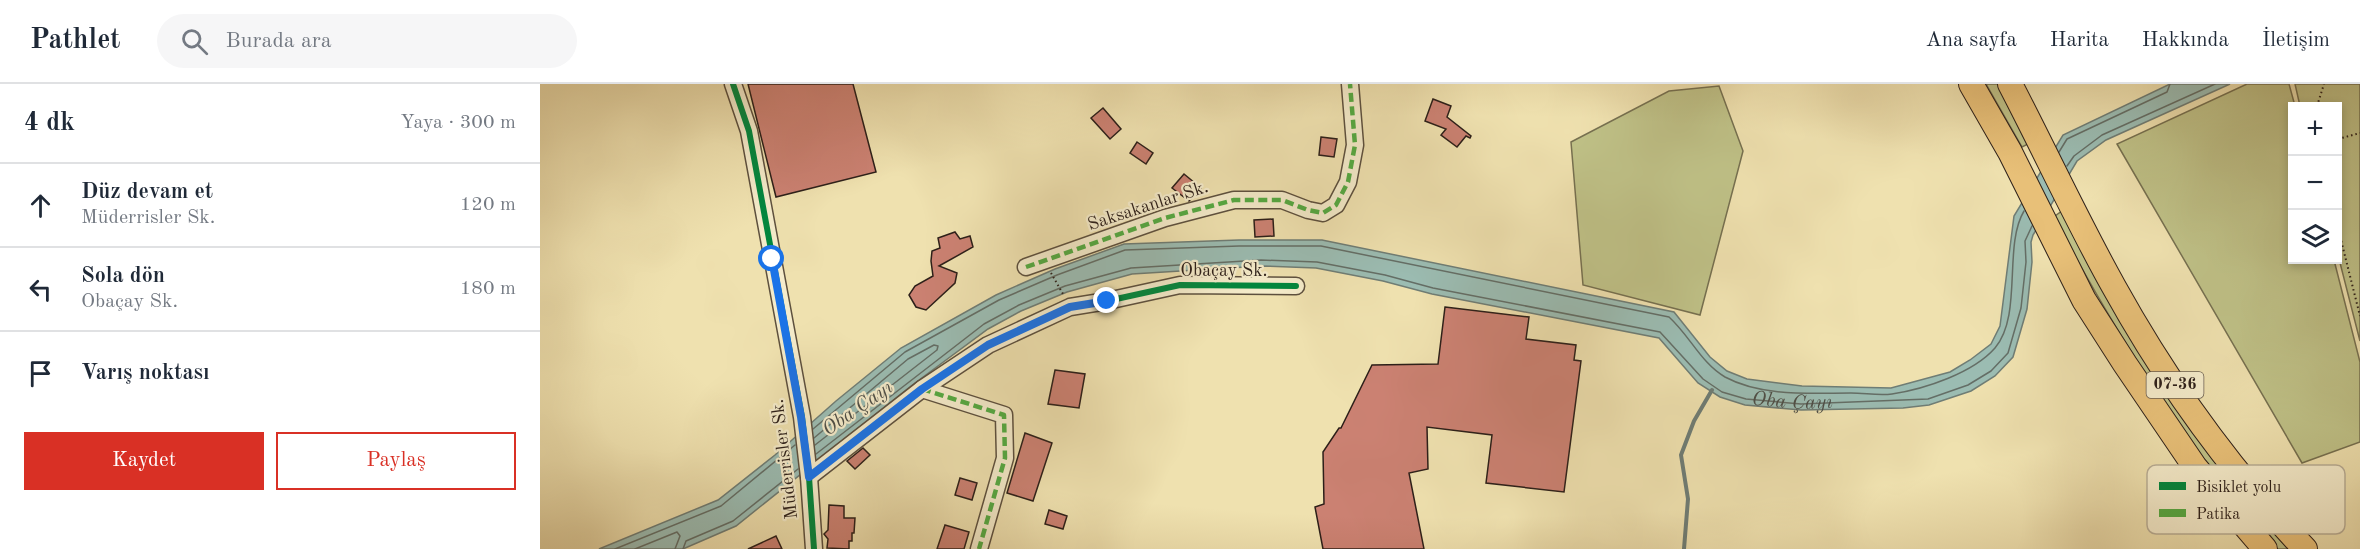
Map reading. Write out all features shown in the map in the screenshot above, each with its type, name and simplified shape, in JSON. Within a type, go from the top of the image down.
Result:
[{"type":"highway","name":"07-36","points":[[1971,84],[2010,152],[2084,300],[2125,364],[2195,465]]},
{"type":"highway","name":"07-36","points":[[2010,84],[2114,288],[2187,403],[2234,465]]},
{"type":"highway","name":"07-36","points":[[2253,534],[2265,549]]},
{"type":"highway","name":"07-36","points":[[2292,534],[2305,549]]},
{"type":"street","name":"Müderrisler Sk.","points":[[734,84],[749,131],[801,417],[809,477],[814,549]]},
{"type":"street","name":"Saksakanlar Sk.","points":[[1026,267],[1165,218],[1234,200],[1282,200],[1323,213],[1336,205],[1348,182],[1355,145],[1350,84]]},
{"type":"street","name":"Obaçay Sk.","points":[[809,477],[922,389],[988,345],[1070,307],[1180,285],[1296,286]]},
{"type":"street","points":[[922,389],[1004,414],[1005,458],[979,549]]},
{"type":"path","points":[[2319,102],[2324,84]]},
{"type":"path","points":[[2342,138],[2360,133]]},
{"type":"path","points":[[2342,247],[2360,316]]},
{"type":"path","points":[[1044,261],[1070,307]]},
{"type":"green space","points":[[1986,84],[1998,84],[2030,143],[2022,147]]},
{"type":"green space","points":[[2247,84],[2289,84],[2294,102],[2288,102],[2288,264],[2335,264],[2360,362],[2360,442],[2302,463],[2117,144]]},
{"type":"green space","points":[[2295,84],[2360,84],[2360,341],[2340,264],[2342,102],[2299,102]]},
{"type":"green space","points":[[1719,86],[1743,151],[1700,315],[1583,285],[1571,142],[1669,91]]},
{"type":"green space","points":[[2062,211],[2085,257],[2135,345],[2192,430],[2219,465],[2208,465],[2185,434],[2131,352],[2055,216]]},
{"type":"green space","points":[[2264,534],[2275,534],[2288,549],[2277,549]]},
{"type":"water","name":"Oba Çayı","points":[[2170,84],[2230,84],[2106,140],[2077,161],[2033,235],[2027,309],[2013,357],[1995,376],[1971,391],[1929,405],[1903,408],[1801,410],[1745,405],[1720,397],[1698,383],[1659,338],[1432,294],[1383,281],[1316,268],[1262,266],[1132,274],[1067,292],[1021,311],[988,329],[911,386],[736,526],[683,549],[599,549],[718,500],[775,455],[901,348],[996,295],[1055,269],[1124,244],[1322,240],[1674,312],[1710,357],[1727,371],[1747,379],[1802,386],[1891,388],[1950,372],[1991,344],[2000,326],[2014,216],[2063,135]]},
{"type":"building","points":[[748,84],[853,84],[876,172],[776,197]]},
{"type":"building","points":[[1433,99],[1451,106],[1447,117],[1471,136],[1470,138],[1466,136],[1457,147],[1441,135],[1446,129],[1425,121]]},
{"type":"building","points":[[1103,108],[1121,129],[1110,139],[1091,118]]},
{"type":"building","points":[[1321,137],[1337,139],[1334,157],[1319,155]]},
{"type":"building","points":[[1137,142],[1153,153],[1146,164],[1130,153]]},
{"type":"building","points":[[1184,174],[1201,188],[1189,201],[1172,188]]},
{"type":"building","points":[[1273,219],[1274,236],[1255,237],[1254,220]]},
{"type":"building","points":[[955,232],[960,239],[970,236],[973,247],[939,266],[957,273],[955,283],[926,310],[916,307],[909,295],[915,286],[933,276],[932,251],[940,248],[938,238]]},
{"type":"building","points":[[1445,307],[1529,317],[1526,339],[1576,345],[1574,360],[1581,361],[1564,492],[1486,483],[1492,435],[1427,427],[1428,469],[1409,473],[1424,549],[1323,549],[1315,507],[1324,504],[1323,452],[1341,428],[1372,365],[1438,364]]},
{"type":"building","points":[[1055,370],[1085,374],[1079,408],[1048,404]]},
{"type":"building","points":[[1025,433],[1052,443],[1033,501],[1007,493]]},
{"type":"building","points":[[863,448],[870,455],[855,469],[847,461]]},
{"type":"building","points":[[960,478],[977,483],[972,500],[955,495]]},
{"type":"building","points":[[829,505],[844,506],[844,518],[855,518],[854,533],[852,533],[852,541],[849,541],[849,549],[827,548],[828,539],[824,534],[828,530]]},
{"type":"building","points":[[1049,510],[1067,516],[1063,529],[1045,524]]},
{"type":"building","points":[[945,525],[969,532],[964,549],[937,549]]},
{"type":"building","points":[[776,536],[782,549],[748,549]]},
{"type":"waterway","points":[[1684,549],[1688,499],[1681,455],[1694,421],[1712,390]]},
{"type":"marked path","points":[[1026,267],[1165,218],[1234,200],[1282,200],[1323,213],[1336,205],[1348,182],[1355,145],[1350,84]]},
{"type":"marked path","points":[[922,389],[1004,415],[1005,458],[979,549]]},
{"type":"cycle path","points":[[733,84],[749,131],[802,417],[814,549]]},
{"type":"cycle path","points":[[809,477],[922,389],[988,345],[1070,307],[1180,285],[1296,286]]},
{"type":"route","points":[[772,259],[801,417],[809,477],[922,389],[988,345],[1070,307],[1107,301]]}]
